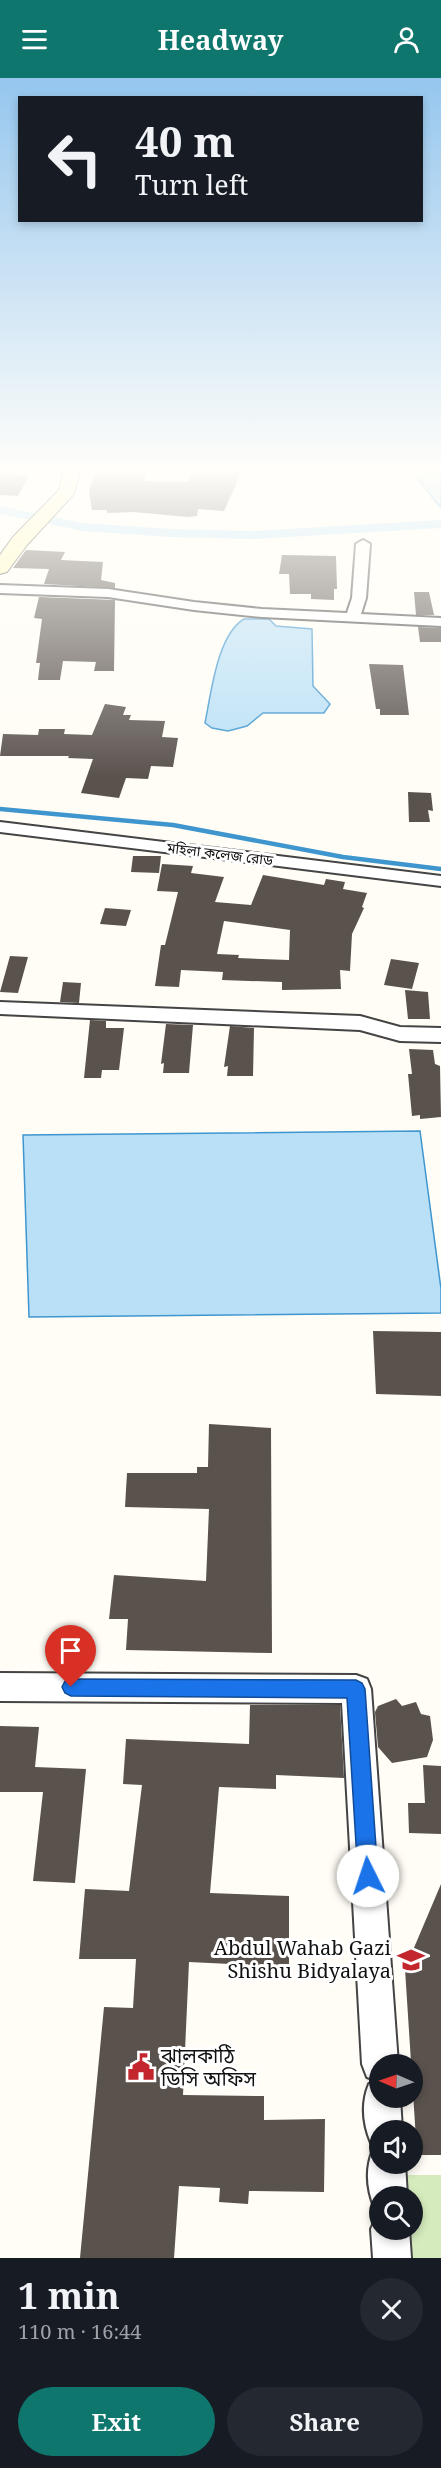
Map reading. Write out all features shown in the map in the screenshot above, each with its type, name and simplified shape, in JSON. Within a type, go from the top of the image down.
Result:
[{"type":"street","points":[[352,619],[359,598],[361,575]]},
{"type":"street","points":[[0,589],[108,593],[227,610],[352,619],[441,622]]},
{"type":"street","name":"মহিলা কলেজ রোড","points":[[0,827],[441,881]]},
{"type":"street","points":[[0,1008],[360,1023],[400,1034],[441,1035]]},
{"type":"street","points":[[0,1687],[356,1689],[379,2054]]},
{"type":"street","points":[[391,2240],[392,2258]]},
{"type":"green space","points":[[396,2175],[441,2175],[441,2258],[392,2258],[391,2240],[423,2240],[423,2186],[392,2186]]},
{"type":"water","points":[[244,619],[269,619],[276,626],[312,629],[313,686],[330,704],[324,713],[263,713],[247,726],[228,731],[212,728],[205,723],[221,651],[227,638]]},
{"type":"water","points":[[420,1131],[441,1289],[441,1313],[29,1317],[23,1135]]},
{"type":"building","points":[[47,575],[102,575],[101,580],[115,583],[115,588],[44,584]]},
{"type":"building","points":[[289,575],[337,575],[337,589],[334,589],[334,600],[311,599],[311,594],[290,594]]},
{"type":"building","points":[[414,592],[429,592],[434,615],[416,615]]},
{"type":"building","points":[[39,597],[115,600],[114,671],[94,671],[96,662],[63,661],[60,680],[38,680],[40,663],[36,663],[42,619],[34,618]]},
{"type":"building","points":[[418,627],[441,628],[441,642],[420,642]]},
{"type":"building","points":[[369,664],[403,665],[409,715],[380,715],[380,709],[376,709]]},
{"type":"building","points":[[105,704],[126,707],[123,715],[131,715],[129,720],[165,721],[162,737],[178,738],[173,767],[151,766],[148,779],[126,778],[119,798],[81,793],[93,759],[68,758],[69,756],[0,756],[3,734],[38,735],[39,729],[65,729],[64,734],[92,735]]},
{"type":"building","points":[[408,792],[431,793],[433,811],[428,810],[430,822],[409,822]]},
{"type":"building","points":[[133,856],[161,856],[159,873],[131,872]]},
{"type":"building","points":[[162,864],[193,866],[191,873],[224,877],[215,902],[251,905],[263,875],[324,885],[326,879],[345,882],[343,889],[367,893],[362,907],[364,908],[352,934],[350,971],[340,970],[341,989],[282,990],[282,982],[222,980],[223,972],[181,970],[179,987],[155,986],[161,945],[165,945],[178,892],[157,891]],"holes":[[[224,921],[290,930],[289,960],[238,958],[239,955],[217,954]]]},
{"type":"building","points":[[105,908],[131,910],[126,926],[100,924]]},
{"type":"building","points":[[10,956],[28,957],[18,993],[0,992]]},
{"type":"building","points":[[391,959],[419,963],[412,989],[384,985]]},
{"type":"building","points":[[63,982],[81,983],[79,1003],[60,1002]]},
{"type":"building","points":[[405,990],[428,992],[430,1019],[408,1019]]},
{"type":"building","points":[[90,1020],[106,1021],[106,1028],[124,1028],[119,1070],[102,1070],[101,1078],[84,1078]]},
{"type":"building","points":[[166,1024],[193,1025],[189,1073],[163,1073],[164,1063],[161,1064]]},
{"type":"building","points":[[230,1026],[254,1028],[253,1076],[227,1076],[228,1066],[224,1067]]},
{"type":"building","points":[[409,1049],[433,1050],[435,1064],[440,1066],[441,1117],[420,1119],[420,1115],[412,1116],[408,1074],[412,1074]]},
{"type":"building","points":[[373,1331],[441,1332],[441,1396],[376,1394]]},
{"type":"building","points":[[209,1424],[271,1428],[272,1653],[126,1650],[128,1619],[109,1619],[114,1575],[206,1581],[209,1509],[125,1507],[127,1473],[197,1473],[197,1467],[208,1467]]},
{"type":"building","points":[[396,1699],[402,1706],[416,1702],[421,1714],[430,1716],[433,1740],[427,1757],[392,1763],[378,1747],[375,1712],[378,1706]]},
{"type":"building","name":"ঝালকাঠি ডিসি অফিস","points":[[250,1705],[340,1705],[344,1778],[276,1775],[276,1789],[219,1787],[210,1893],[289,1896],[289,1967],[189,1962],[183,2095],[264,2096],[264,2120],[325,2119],[324,2192],[249,2191],[248,2204],[219,2202],[220,2188],[179,2186],[174,2258],[80,2258],[104,2007],[133,2008],[136,1959],[79,1959],[85,1889],[129,1891],[142,1785],[123,1784],[126,1739],[249,1744]]},
{"type":"building","points":[[0,1726],[39,1727],[35,1767],[86,1769],[75,1883],[33,1881],[43,1792],[0,1792]]},
{"type":"building","points":[[423,1765],[441,1766],[441,1834],[409,1833],[408,1803],[425,1803]]},
{"type":"building","points":[[441,1884],[441,2155],[423,2155],[423,2120],[415,2120],[414,2108],[423,2108],[423,2054],[410,2054],[405,1969]]},
{"type":"waterway","points":[[0,809],[173,825],[343,857],[441,869]]},
{"type":"place","name":"Abdul Wahab Gazi Shishu Bidyalaya","points":[[411,1960]]},
{"type":"place","name":"ঝালকাঠি ডিসি অফিস","points":[[141,2067]]},
{"type":"route","points":[[71,1687],[356,1689],[368,1876]]}]
